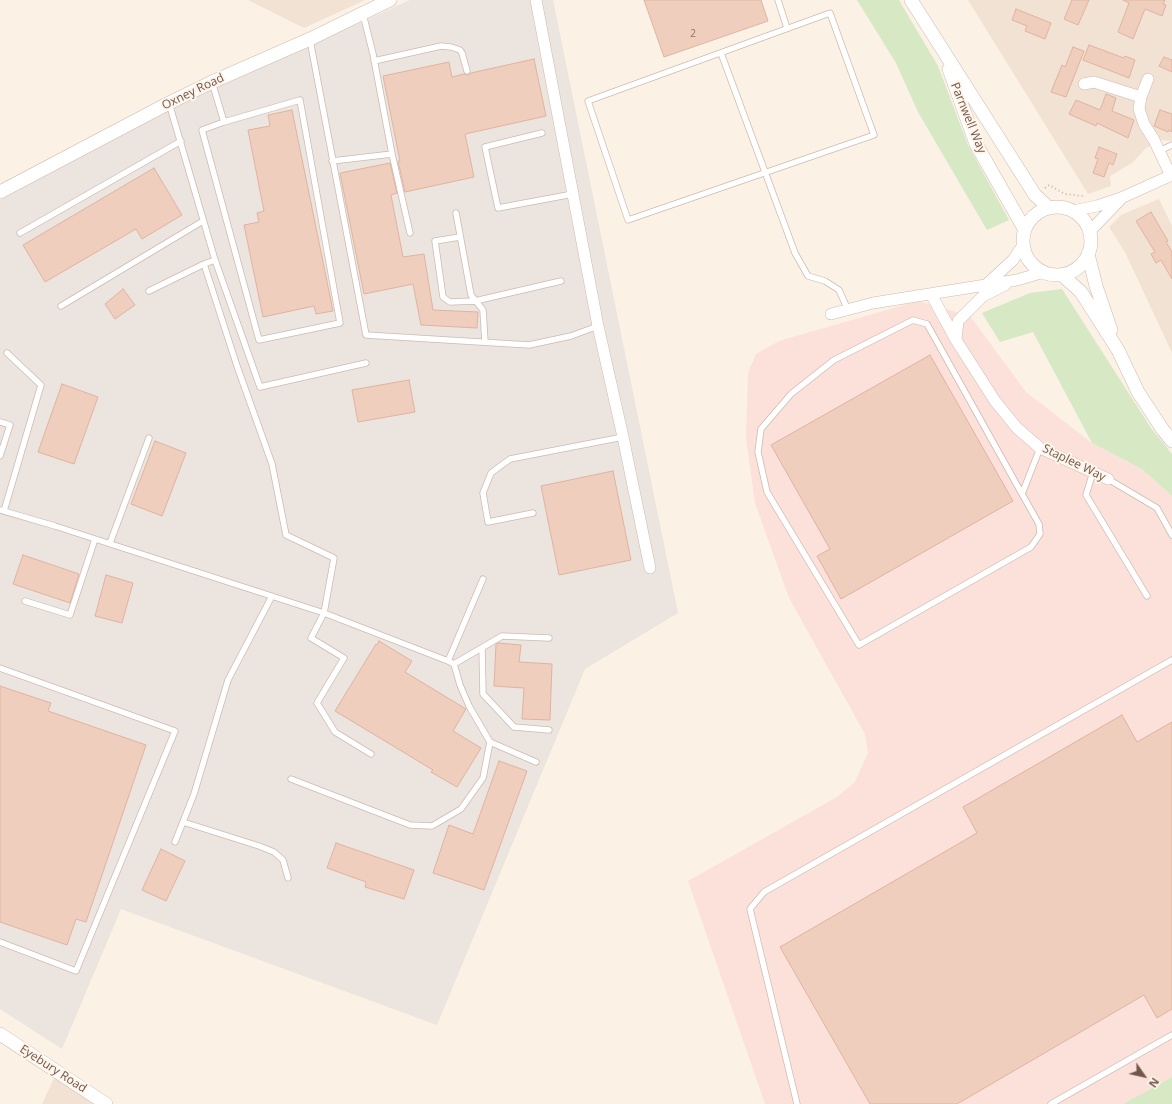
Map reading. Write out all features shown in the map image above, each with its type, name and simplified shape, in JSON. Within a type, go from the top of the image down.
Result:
[{"type":"street","name":"Oxney Road","points":[[0,192],[169,103],[212,82],[310,39],[390,0]]},
{"type":"street","points":[[536,0],[598,326],[650,568]]},
{"type":"street","name":"Parnwell Way","points":[[911,0],[1035,195],[1049,208]]},
{"type":"street","name":"Parnwell Way","points":[[940,45],[976,144],[1025,230]]},
{"type":"street","points":[[1073,211],[1097,206],[1121,198],[1171,176],[1154,140],[1144,124],[1139,109],[1141,97],[1148,80]]},
{"type":"street","points":[[1084,84],[1094,82],[1141,97]]},
{"type":"street","points":[[1090,232],[1121,198]]},
{"type":"street","points":[[1057,207],[1073,211],[1086,223],[1090,232],[1091,243],[1088,254],[1082,264],[1073,271],[1053,275],[1044,272],[1036,268],[1025,254],[1023,245],[1025,230],[1030,220],[1038,212],[1057,207]]},
{"type":"street","points":[[987,284],[1013,260],[1023,245]]},
{"type":"street","points":[[1088,254],[1096,286],[1118,350],[1138,392],[1172,441]]},
{"type":"street","points":[[831,314],[873,303],[1016,280],[1044,272]]},
{"type":"street","points":[[1062,274],[1081,292],[1118,350]]},
{"type":"street","points":[[956,340],[958,321],[983,296],[1016,280]]},
{"type":"street","name":"Staplee Way","points":[[931,294],[956,340],[995,401],[1017,428],[1040,448],[1108,479]]},
{"type":"street","name":"Eyebury Road","points":[[0,1034],[106,1104]]},
{"type":"lane","points":[[778,0],[787,28]]},
{"type":"lane","points":[[830,12],[874,135],[628,220],[588,101],[721,53],[830,12]]},
{"type":"lane","points":[[363,13],[410,233]]},
{"type":"lane","points":[[310,39],[366,335],[529,345],[571,336],[598,326]]},
{"type":"lane","points":[[374,61],[441,46],[451,47],[460,50],[467,71]]},
{"type":"lane","points":[[721,53],[795,253],[808,276],[825,281],[840,290],[848,310]]},
{"type":"lane","points":[[212,82],[224,122]]},
{"type":"lane","points":[[300,100],[340,323],[259,340],[202,130],[224,122],[300,100]]},
{"type":"lane","points":[[169,103],[215,260],[260,388],[366,363]]},
{"type":"lane","points":[[542,133],[485,147],[498,208],[573,194]]},
{"type":"lane","points":[[20,233],[181,141]]},
{"type":"lane","points":[[1159,151],[1172,145]]},
{"type":"lane","points":[[332,161],[392,154]]},
{"type":"lane","points":[[456,213],[471,296],[483,310],[485,342]]},
{"type":"lane","points":[[61,306],[203,221]]},
{"type":"lane","points":[[460,237],[435,241],[443,297],[450,302],[475,301],[561,281]]},
{"type":"lane","points":[[149,291],[215,260]]},
{"type":"lane","points":[[204,264],[237,366],[272,464],[286,535],[334,558],[324,612],[311,638],[344,658],[317,703],[336,732],[371,754]]},
{"type":"lane","points":[[912,320],[927,324],[1022,494],[1039,524],[1040,534],[1031,547],[859,645],[767,492],[758,452],[761,429],[791,394],[834,360],[912,320]]},
{"type":"lane","points":[[7,353],[41,385],[2,510],[324,612],[448,661],[454,664],[460,685],[469,706],[490,742],[536,762]]},
{"type":"lane","points":[[0,422],[10,425],[0,456]]},
{"type":"lane","points":[[533,513],[488,522],[483,493],[491,473],[510,459],[623,437]]},
{"type":"lane","points":[[110,543],[149,438]]},
{"type":"lane","points":[[1022,494],[1040,448]]},
{"type":"lane","points":[[1093,472],[1086,495],[1147,596]]},
{"type":"lane","name":"Staplee Way","points":[[1108,479],[1157,508],[1172,535]]},
{"type":"lane","points":[[25,601],[70,615],[95,539]]},
{"type":"lane","points":[[448,661],[483,579]]},
{"type":"lane","points":[[175,842],[194,794],[228,680],[272,596]]},
{"type":"lane","points":[[454,664],[502,636],[549,638]]},
{"type":"lane","points":[[482,648],[483,694],[514,727],[549,730]]},
{"type":"lane","points":[[797,1104],[750,909],[764,892],[1172,660]]},
{"type":"lane","points":[[0,668],[175,731],[76,972],[0,942]]},
{"type":"lane","points":[[291,779],[410,825],[432,826],[461,809],[483,778],[490,742]]},
{"type":"lane","points":[[183,822],[274,852],[283,860],[288,878]]},
{"type":"lane","points":[[1051,1104],[1172,1035]]},
{"type":"path","points":[[1035,195],[1049,185],[1065,194],[1089,197]]},
{"type":"shaded area","points":[[248,0],[365,0],[304,28]]},
{"type":"shaded area","points":[[410,0],[553,0],[678,613],[585,669],[437,1025],[121,909],[62,1049],[0,1009],[0,200],[163,112]]},
{"type":"shaded area","points":[[968,0],[1172,0],[1172,141],[1162,140],[1146,148],[1132,163],[1110,176],[1111,186],[1088,194]]},
{"type":"shaded area","points":[[1159,199],[1172,226],[1172,353],[1125,252],[1109,227],[1121,215]]},
{"type":"shaded area","points":[[918,301],[970,316],[1026,392],[1092,443],[1142,469],[1172,496],[1172,1077],[1123,1104],[765,1104],[688,881],[837,797],[855,782],[868,753],[865,734],[789,598],[755,503],[746,438],[748,373],[756,354],[779,341]]},
{"type":"shaded area","points":[[55,1076],[96,1104],[42,1104]]},
{"type":"green space","points":[[857,0],[899,0],[938,66],[968,145],[1009,220],[987,230],[918,112],[896,63]]},
{"type":"green space","points":[[1062,289],[1151,428],[1172,454],[1172,496],[1142,469],[1092,443],[1033,332],[1000,342],[982,313],[1030,293]]},
{"type":"green space","points":[[1172,1077],[1172,1104],[1123,1104]]},
{"type":"building","points":[[644,0],[761,0],[768,21],[664,57]]},
{"type":"building","points":[[1072,0],[1089,0],[1078,25],[1064,19]]},
{"type":"building","points":[[1123,0],[1165,0],[1163,4],[1166,5],[1162,16],[1145,9],[1133,39],[1118,32],[1129,3]]},
{"type":"building","points":[[1016,9],[1051,23],[1045,39],[1025,31],[1027,26],[1012,20]]},
{"type":"building","points":[[1089,45],[1124,58],[1125,56],[1135,60],[1129,78],[1083,60]]},
{"type":"building","points":[[1073,47],[1084,51],[1066,97],[1051,92],[1062,65],[1065,67]]},
{"type":"building","points":[[1164,57],[1172,60],[1172,72],[1159,66]]},
{"type":"building","points":[[534,59],[546,116],[465,134],[474,177],[405,192],[383,76],[449,62],[452,77],[464,74],[468,75],[471,73]]},
{"type":"building","points":[[1106,94],[1116,98],[1112,111],[1134,120],[1128,138],[1097,123],[1096,126],[1069,114],[1076,100],[1100,110]]},
{"type":"building","points":[[292,110],[333,311],[316,314],[314,306],[263,317],[244,225],[259,222],[257,213],[264,211],[248,130],[270,126],[268,115]]},
{"type":"building","points":[[1160,110],[1172,114],[1172,132],[1169,130],[1168,132],[1154,126]]},
{"type":"building","points":[[1099,147],[1117,154],[1113,165],[1109,163],[1104,177],[1093,173],[1098,159],[1095,158]]},
{"type":"building","points":[[390,163],[397,193],[391,195],[403,257],[424,254],[433,310],[478,312],[477,328],[421,325],[413,284],[364,294],[340,173]]},
{"type":"building","points":[[154,168],[182,215],[142,239],[136,229],[45,282],[23,245]]},
{"type":"building","points":[[1151,212],[1168,241],[1166,242],[1172,252],[1172,279],[1161,260],[1156,263],[1151,254],[1155,252],[1136,221]]},
{"type":"building","points":[[123,289],[135,305],[115,319],[105,304]]},
{"type":"building","points":[[930,355],[1013,501],[841,599],[817,556],[830,549],[771,445]]},
{"type":"building","points":[[409,380],[415,412],[358,422],[352,390]]},
{"type":"building","points":[[62,384],[98,397],[74,464],[38,452]]},
{"type":"building","points":[[155,441],[186,453],[162,516],[131,504]]},
{"type":"building","points":[[613,471],[631,560],[559,575],[541,486]]},
{"type":"building","points":[[23,555],[79,574],[70,603],[13,584]]},
{"type":"building","points":[[106,575],[133,583],[122,623],[95,616]]},
{"type":"building","points":[[379,641],[412,661],[405,672],[466,709],[453,731],[481,748],[457,787],[431,772],[433,770],[335,711]]},
{"type":"building","points":[[496,644],[521,645],[519,662],[552,664],[550,720],[522,719],[524,688],[494,686]]},
{"type":"building","points":[[0,686],[51,703],[48,711],[146,745],[86,922],[76,919],[67,945],[0,922]]},
{"type":"building","points":[[1122,715],[1137,742],[1172,722],[1172,1009],[1157,1018],[1144,995],[957,1104],[870,1104],[780,947],[977,833],[963,807]]},
{"type":"building","points":[[499,761],[527,771],[484,890],[433,873],[449,825],[473,834]]},
{"type":"building","points":[[336,843],[414,870],[404,899],[365,887],[366,882],[327,868]]},
{"type":"building","points":[[161,849],[185,861],[166,901],[142,890]]}]
